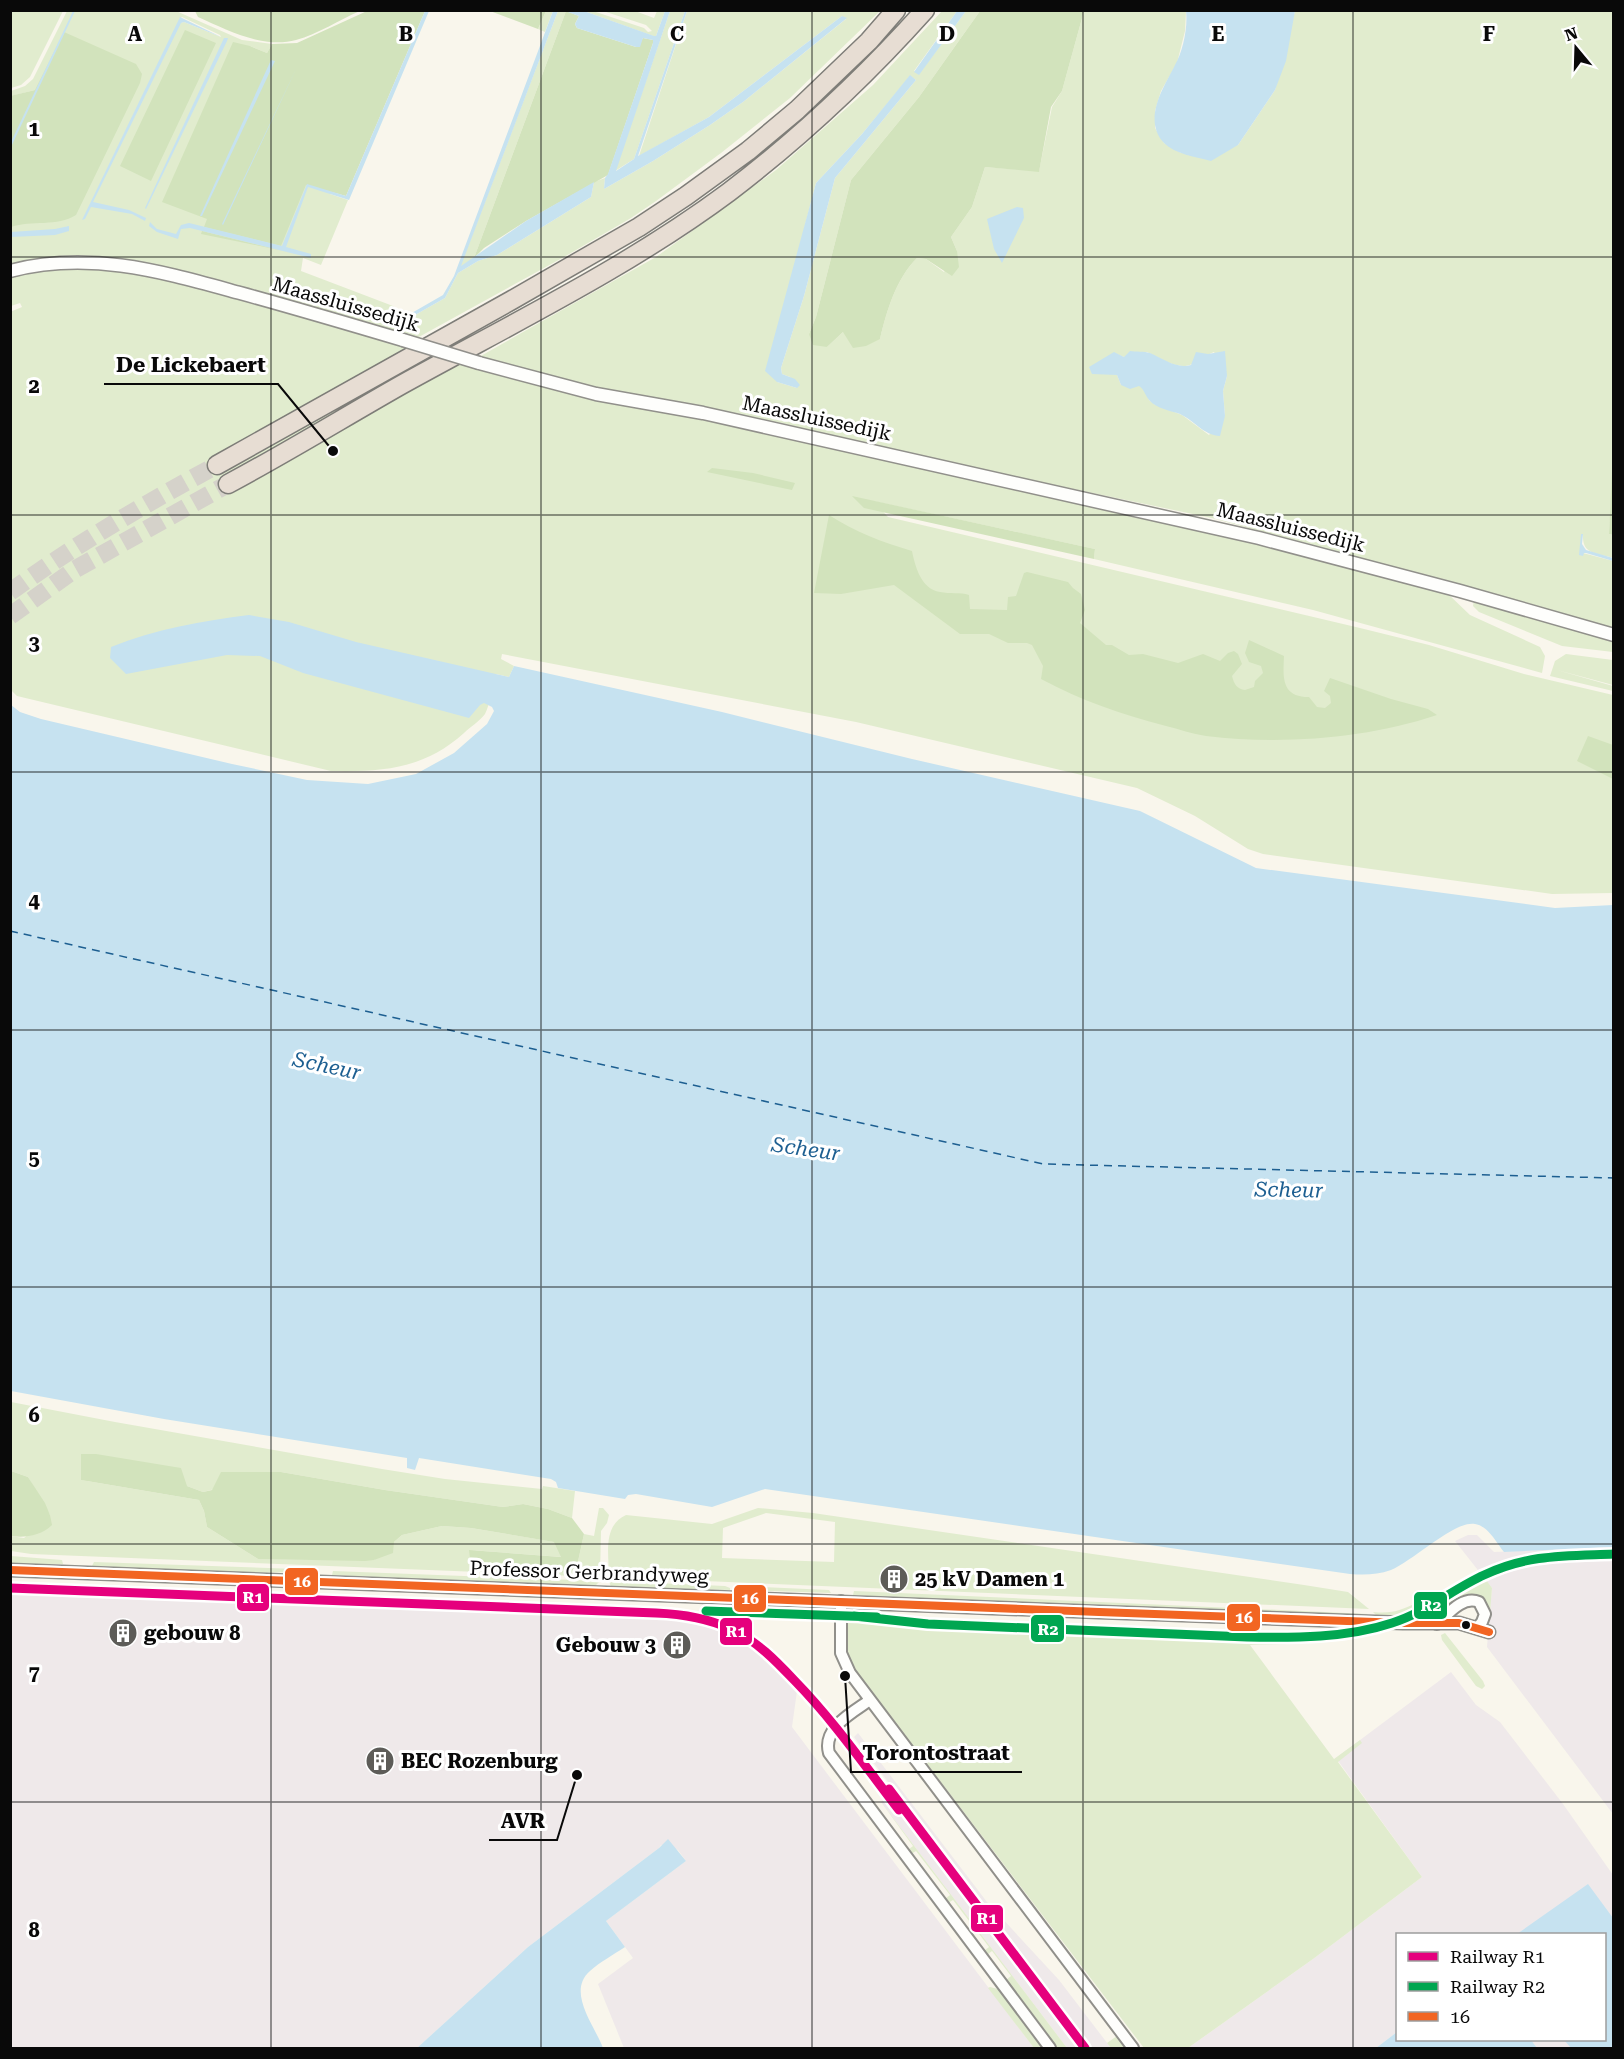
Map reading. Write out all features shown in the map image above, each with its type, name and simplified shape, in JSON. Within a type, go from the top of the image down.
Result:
[{"type":"highway","points":[[217,465],[512,300],[639,227],[686,196],[748,151],[797,110],[847,63],[896,10]]},
{"type":"highway","points":[[228,484],[610,269],[686,221],[773,157],[835,103],[925,10]]},
{"type":"street","name":"Maassluissedijk","points":[[10,271],[61,262],[109,263],[128,266],[218,287],[479,363],[596,394],[726,418],[1259,538],[1460,591],[1614,635]]},
{"type":"street","name":"Professor Gerbrandyweg","points":[[10,1569],[234,1580],[1459,1623],[1483,1630]]},
{"type":"street","points":[[1437,1624],[1453,1609],[1473,1599],[1479,1602],[1485,1614],[1482,1622],[1483,1630]]},
{"type":"street","points":[[841,1601],[842,1657],[850,1673],[1133,2049]]},
{"type":"street","points":[[870,1700],[834,1729],[828,1741],[829,1753],[1050,2049]]},
{"type":"shaded area","points":[[1468,1535],[1477,1535],[1494,1552],[1613,1547],[1613,1814],[1487,1647],[1492,1588],[1455,1541]]},
{"type":"shaded area","points":[[10,1592],[696,1619],[723,1628],[756,1649],[781,1671],[797,1691],[792,1727],[1034,2048],[624,2048],[598,1984],[633,1958],[606,1921],[686,1861],[678,1850],[661,1845],[528,1947],[417,2048],[11,2048]]},
{"type":"shaded area","points":[[1451,1672],[1476,1705],[1500,1722],[1563,1804],[1613,1875],[1613,2048],[1537,2048],[1532,2041],[1606,2041],[1606,1933],[1396,1933],[1396,2033],[1376,2048],[1188,2048],[1313,1959],[1422,1877],[1336,1758]]},
{"type":"shaded area","points":[[858,1733],[987,1902],[1059,1980],[1111,2048],[1067,2048],[881,1802],[895,1791],[854,1737]]},
{"type":"green space","points":[[195,10],[360,11],[296,40],[271,42],[246,37],[221,27],[198,17]]},
{"type":"green space","points":[[10,11],[63,11],[30,77],[21,85],[11,88]]},
{"type":"green space","points":[[67,11],[176,11],[242,40],[272,44],[267,53],[250,46],[350,153],[330,194],[348,200],[321,265],[303,258],[301,271],[393,306],[408,319],[445,298],[458,273],[478,261],[497,255],[591,197],[594,182],[605,178],[604,189],[710,125],[743,102],[846,19],[842,16],[709,117],[639,156],[687,11],[880,11],[790,98],[656,201],[564,257],[417,338],[298,302],[296,314],[487,371],[1140,513],[1446,592],[1470,615],[1540,647],[1545,656],[1542,673],[1313,610],[1094,559],[1095,549],[873,501],[888,517],[1360,628],[1429,645],[1524,674],[1613,695],[1613,893],[1552,894],[1263,854],[1248,849],[1195,816],[1137,788],[856,722],[502,654],[501,659],[514,666],[509,677],[496,674],[487,710],[478,722],[434,754],[402,766],[368,771],[331,771],[17,696],[10,689],[10,312],[22,307],[20,303],[11,306],[11,145],[35,90],[11,96],[11,91],[25,86],[33,79]],"holes":[[[182,17],[221,37],[184,22],[180,23],[179,19]]]},
{"type":"green space","points":[[367,11],[425,11],[346,196],[306,185],[281,246],[204,227],[207,219],[162,202],[233,42],[267,53],[272,44],[297,43]]},
{"type":"green space","points":[[490,11],[546,11],[538,29]]},
{"type":"green space","points":[[546,11],[553,11],[545,32],[538,29]]},
{"type":"green space","points":[[558,11],[566,11],[474,258],[460,267]]},
{"type":"green space","points":[[566,11],[579,16],[575,24],[577,28],[636,47],[643,38],[653,40],[608,175],[526,221],[484,248],[474,258]]},
{"type":"green space","points":[[584,11],[593,11],[644,28],[648,32],[652,31],[646,25],[603,11],[635,11],[654,18],[657,11],[665,11],[656,36],[653,36]]},
{"type":"green space","points":[[670,11],[685,11],[634,159],[615,171]]},
{"type":"green space","points":[[942,11],[957,11],[914,71],[919,74],[966,11],[980,11],[919,97],[851,180],[816,317],[809,334],[827,347],[843,332],[880,339],[889,306],[898,285],[917,258],[926,259],[944,272],[957,251],[951,237],[972,207],[985,167],[1039,171],[1052,107],[1062,91],[1084,11],[1186,11],[1185,31],[1177,63],[1161,91],[1155,111],[1155,128],[1164,143],[1181,153],[1238,145],[1275,90],[1295,11],[1613,11],[1614,450],[1609,534],[1613,535],[1613,558],[1588,550],[1583,542],[1583,535],[1581,535],[1583,553],[1613,561],[1613,630],[1535,605],[1212,518],[605,391],[479,357],[656,257],[776,170],[873,85]],"holes":[[[910,76],[916,80],[835,178],[804,296],[781,368],[782,374],[790,377],[797,388],[777,382],[805,225],[816,183],[862,134]],[[1147,352],[1181,366],[1192,364],[1214,352],[1227,376],[1223,391],[1225,416],[1209,435],[1182,415],[1154,404],[1139,385],[1121,385],[1117,375],[1089,368],[1114,353],[1124,357]]]},
{"type":"green space","points":[[980,11],[1084,11],[1062,91],[1051,107],[1039,172],[985,167],[972,207],[951,237],[957,251],[959,267],[952,276],[926,259],[917,258],[898,285],[889,306],[880,339],[866,346],[853,348],[843,332],[827,347],[813,345],[809,334],[816,317],[851,180],[919,97]]},
{"type":"green space","points":[[185,30],[216,43],[151,181],[120,166]]},
{"type":"green space","points":[[64,32],[136,64],[142,74],[140,83],[76,215],[61,221],[11,227],[10,96],[35,90]]},
{"type":"green space","points":[[202,231],[284,251],[201,234]]},
{"type":"green space","points":[[1613,450],[1613,535],[1609,534]]},
{"type":"green space","points":[[712,468],[753,473],[795,483],[792,490],[707,472]]},
{"type":"green space","points":[[852,496],[1095,549],[1094,559],[864,508]]},
{"type":"green space","points":[[829,515],[869,536],[912,551],[917,570],[928,586],[940,592],[969,595],[970,609],[1007,610],[1008,597],[1016,596],[1024,573],[1027,572],[1068,582],[1081,594],[1085,610],[1080,623],[1106,645],[1112,645],[1129,655],[1143,654],[1178,663],[1203,654],[1220,661],[1228,653],[1234,651],[1238,654],[1242,664],[1232,676],[1235,684],[1245,690],[1254,687],[1255,681],[1263,673],[1261,666],[1249,662],[1245,653],[1249,640],[1284,656],[1284,678],[1289,690],[1293,694],[1309,697],[1317,707],[1325,708],[1331,703],[1330,696],[1324,691],[1330,678],[1428,709],[1437,715],[1352,735],[1263,740],[1201,735],[1117,712],[1041,679],[1043,666],[1032,645],[1008,643],[989,634],[960,634],[894,585],[841,594],[814,593]]},
{"type":"green space","points":[[1474,600],[1613,640],[1613,652],[1562,646],[1479,612],[1473,606]]},
{"type":"green space","points":[[1566,654],[1613,660],[1613,685],[1557,670],[1613,686],[1613,691],[1550,676],[1555,661]]},
{"type":"green space","points":[[1588,736],[1613,745],[1613,779],[1577,761]]},
{"type":"green space","points":[[11,1402],[445,1479],[542,1489],[543,1486],[575,1491],[572,1518],[548,1509],[523,1504],[503,1507],[281,1472],[203,1492],[187,1486],[81,1480],[199,1500],[207,1527],[258,1559],[374,1560],[402,1535],[442,1526],[471,1528],[555,1542],[562,1557],[470,1550],[577,1566],[584,1534],[594,1536],[599,1508],[603,1508],[609,1515],[601,1531],[600,1577],[31,1554],[11,1551],[10,1536],[24,1538],[50,1515],[28,1477],[11,1471]]},
{"type":"green space","points":[[81,1454],[96,1454],[181,1468],[187,1486],[203,1492],[212,1490],[221,1472],[281,1472],[503,1507],[523,1504],[548,1509],[572,1518],[584,1534],[577,1566],[572,1573],[476,1565],[470,1558],[469,1550],[561,1557],[554,1542],[471,1528],[442,1526],[402,1535],[394,1542],[393,1553],[374,1560],[258,1559],[207,1527],[199,1500],[81,1480]]},
{"type":"green space","points":[[11,1471],[28,1477],[45,1503],[52,1525],[43,1532],[21,1537],[11,1536]]},
{"type":"green space","points":[[758,1508],[813,1513],[1348,1592],[1369,1609],[609,1577],[608,1542],[610,1534],[618,1520],[626,1515],[712,1524]],"holes":[[[766,1513],[835,1522],[834,1562],[722,1558],[723,1528]]]},
{"type":"green space","points":[[11,1556],[62,1560],[63,1564],[11,1564]]},
{"type":"green space","points":[[94,1562],[297,1569],[299,1572],[247,1573],[92,1566]]},
{"type":"green space","points":[[333,1571],[600,1581],[594,1587],[332,1575]]},
{"type":"green space","points":[[1484,1577],[1492,1588],[1489,1626],[1488,1610],[1484,1601],[1451,1606],[1439,1603]]},
{"type":"green space","points":[[609,1581],[725,1586],[730,1590],[611,1587]]},
{"type":"green space","points":[[736,1586],[829,1590],[831,1593],[734,1590]]},
{"type":"green space","points":[[854,1591],[1368,1614],[1363,1617],[919,1599],[853,1595]]},
{"type":"green space","points":[[1419,1602],[1430,1603],[1403,1617],[1377,1616],[1373,1612],[1397,1611]]},
{"type":"green space","points":[[1435,1604],[1446,1607],[1431,1615],[1410,1617]]},
{"type":"green space","points":[[853,1619],[951,1628],[1288,1640],[1288,1644],[1250,1645],[1334,1759],[1360,1740],[1362,1743],[1338,1762],[1422,1877],[1313,1959],[1188,2048],[1144,2048],[856,1671],[848,1653],[846,1641],[848,1622]]},
{"type":"green space","points":[[1445,1633],[1483,1681],[1485,1686],[1482,1689],[1476,1686],[1442,1640],[1441,1635]]},
{"type":"green space","points":[[881,1802],[1067,2048],[1057,2048],[1006,1980],[1011,1976],[992,1951],[987,1955],[984,1951],[989,1947],[953,1900],[948,1903],[945,1899],[950,1895],[916,1851],[911,1854],[908,1850],[913,1846]]},
{"type":"green space","points":[[988,1988],[998,1989],[1043,2048],[1034,2048]]},
{"type":"green space","points":[[1117,2036],[1127,2048],[1111,2048],[1107,2043]]},
{"type":"water","points":[[75,11],[11,147],[11,142]]},
{"type":"water","points":[[425,11],[429,11],[349,200],[308,187],[286,247],[311,254],[311,258],[190,228],[181,229],[178,239],[157,232],[149,226],[150,222],[157,229],[176,234],[181,225],[189,223],[282,246],[307,184],[346,196]]},
{"type":"water","points":[[553,11],[558,11],[461,266],[526,221],[594,182],[591,197],[497,255],[478,261],[458,273],[445,298],[408,319],[410,314],[443,295],[454,276]]},
{"type":"water","points":[[565,11],[584,11],[656,36],[665,11],[670,11],[616,171],[634,159],[685,11],[687,11],[638,156],[709,117],[842,16],[847,18],[743,102],[653,161],[604,189],[605,178],[653,40],[643,38],[640,47],[636,47],[577,28],[575,24],[579,16]]},
{"type":"water","points":[[957,11],[966,11],[919,75],[914,72]]},
{"type":"water","points":[[1186,11],[1295,11],[1286,61],[1275,90],[1238,145],[1211,161],[1186,155],[1169,147],[1158,134],[1155,124],[1157,103],[1183,46]]},
{"type":"water","points":[[180,17],[221,37],[184,22],[181,23],[93,202],[129,210],[146,218],[145,221],[132,214],[91,207],[85,219],[82,220]]},
{"type":"water","points":[[224,38],[228,38],[146,209],[145,208]]},
{"type":"water","points":[[271,60],[275,61],[202,216],[200,216]]},
{"type":"water","points":[[297,67],[223,225],[222,224]]},
{"type":"water","points":[[910,75],[916,80],[835,178],[804,296],[781,368],[782,374],[795,379],[800,385],[797,388],[777,382],[765,371],[816,183],[862,134]]},
{"type":"water","points":[[1017,207],[1023,208],[1024,218],[1002,263],[994,249],[987,219]]},
{"type":"water","points":[[69,226],[69,231],[55,235],[11,237],[11,232]]},
{"type":"water","points":[[1130,351],[1150,353],[1170,363],[1186,366],[1191,365],[1196,352],[1208,354],[1225,351],[1227,376],[1223,391],[1225,416],[1220,436],[1209,433],[1180,414],[1156,406],[1139,386],[1130,389],[1121,385],[1117,375],[1092,374],[1089,367],[1114,352],[1124,357]]},
{"type":"water","points":[[1581,534],[1583,534],[1582,544],[1586,550],[1613,558],[1613,561],[1586,553],[1583,556],[1579,555]]},
{"type":"water","name":"Scheur","points":[[249,615],[289,622],[356,642],[509,677],[514,666],[722,712],[912,759],[1140,811],[1256,868],[1555,908],[1613,905],[1613,1547],[1504,1552],[1484,1528],[1480,1525],[1467,1524],[1445,1534],[1391,1570],[1381,1573],[1350,1574],[765,1489],[712,1507],[636,1494],[628,1495],[625,1499],[558,1488],[556,1482],[551,1479],[419,1458],[415,1470],[407,1468],[407,1458],[164,1419],[11,1391],[11,705],[20,712],[41,719],[232,764],[307,780],[368,784],[416,774],[454,753],[487,724],[494,711],[492,707],[484,703],[469,718],[303,673],[260,656],[227,655],[126,674],[110,658],[111,647],[145,635],[197,623]]},
{"type":"water","points":[[668,1839],[686,1861],[606,1921],[625,1947],[590,1971],[583,1979],[581,1999],[603,2048],[417,2048],[528,1947]]},
{"type":"water","points":[[1588,1884],[1613,1918],[1613,2048],[1571,2048],[1565,2041],[1606,2041],[1606,1933],[1518,1933]]},
{"type":"water","points":[[1396,2033],[1396,2041],[1532,2041],[1537,2048],[1376,2048]]},
{"type":"ferry route","points":[[10,931],[1043,1164],[1614,1178]]},
{"type":"tunnel","points":[[10,592],[111,525],[217,465]]},
{"type":"tunnel","points":[[10,616],[74,570],[228,484]]},
{"type":"rail line","name":"R2","points":[[854,1616],[928,1624],[1247,1637],[1320,1636],[1357,1632],[1404,1619],[1472,1581],[1516,1563],[1548,1557],[1614,1554]]},
{"type":"rail line","name":"R1","points":[[10,1588],[656,1613],[704,1619],[740,1634],[758,1645],[781,1666],[836,1728],[899,1810]]},
{"type":"rail line","name":"R2","points":[[706,1611],[877,1617]]},
{"type":"rail line","name":"R1","points":[[889,1789],[1085,2048]]},
{"type":"transit line","name":"16","points":[[10,1570],[1099,1612],[1459,1623],[1489,1632]]},
{"type":"place","name":"De Lickebaert","points":[[333,451]]},
{"type":"place","name":"25 kV Damen 1","points":[[894,1579]]},
{"type":"place","name":"gebouw 8","points":[[123,1633]]},
{"type":"place","name":"Gebouw 3","points":[[677,1645]]},
{"type":"place","name":"Torontostraat","points":[[845,1676]]},
{"type":"place","name":"BEC Rozenburg","points":[[380,1761]]},
{"type":"place","name":"AVR","points":[[577,1775]]}]
